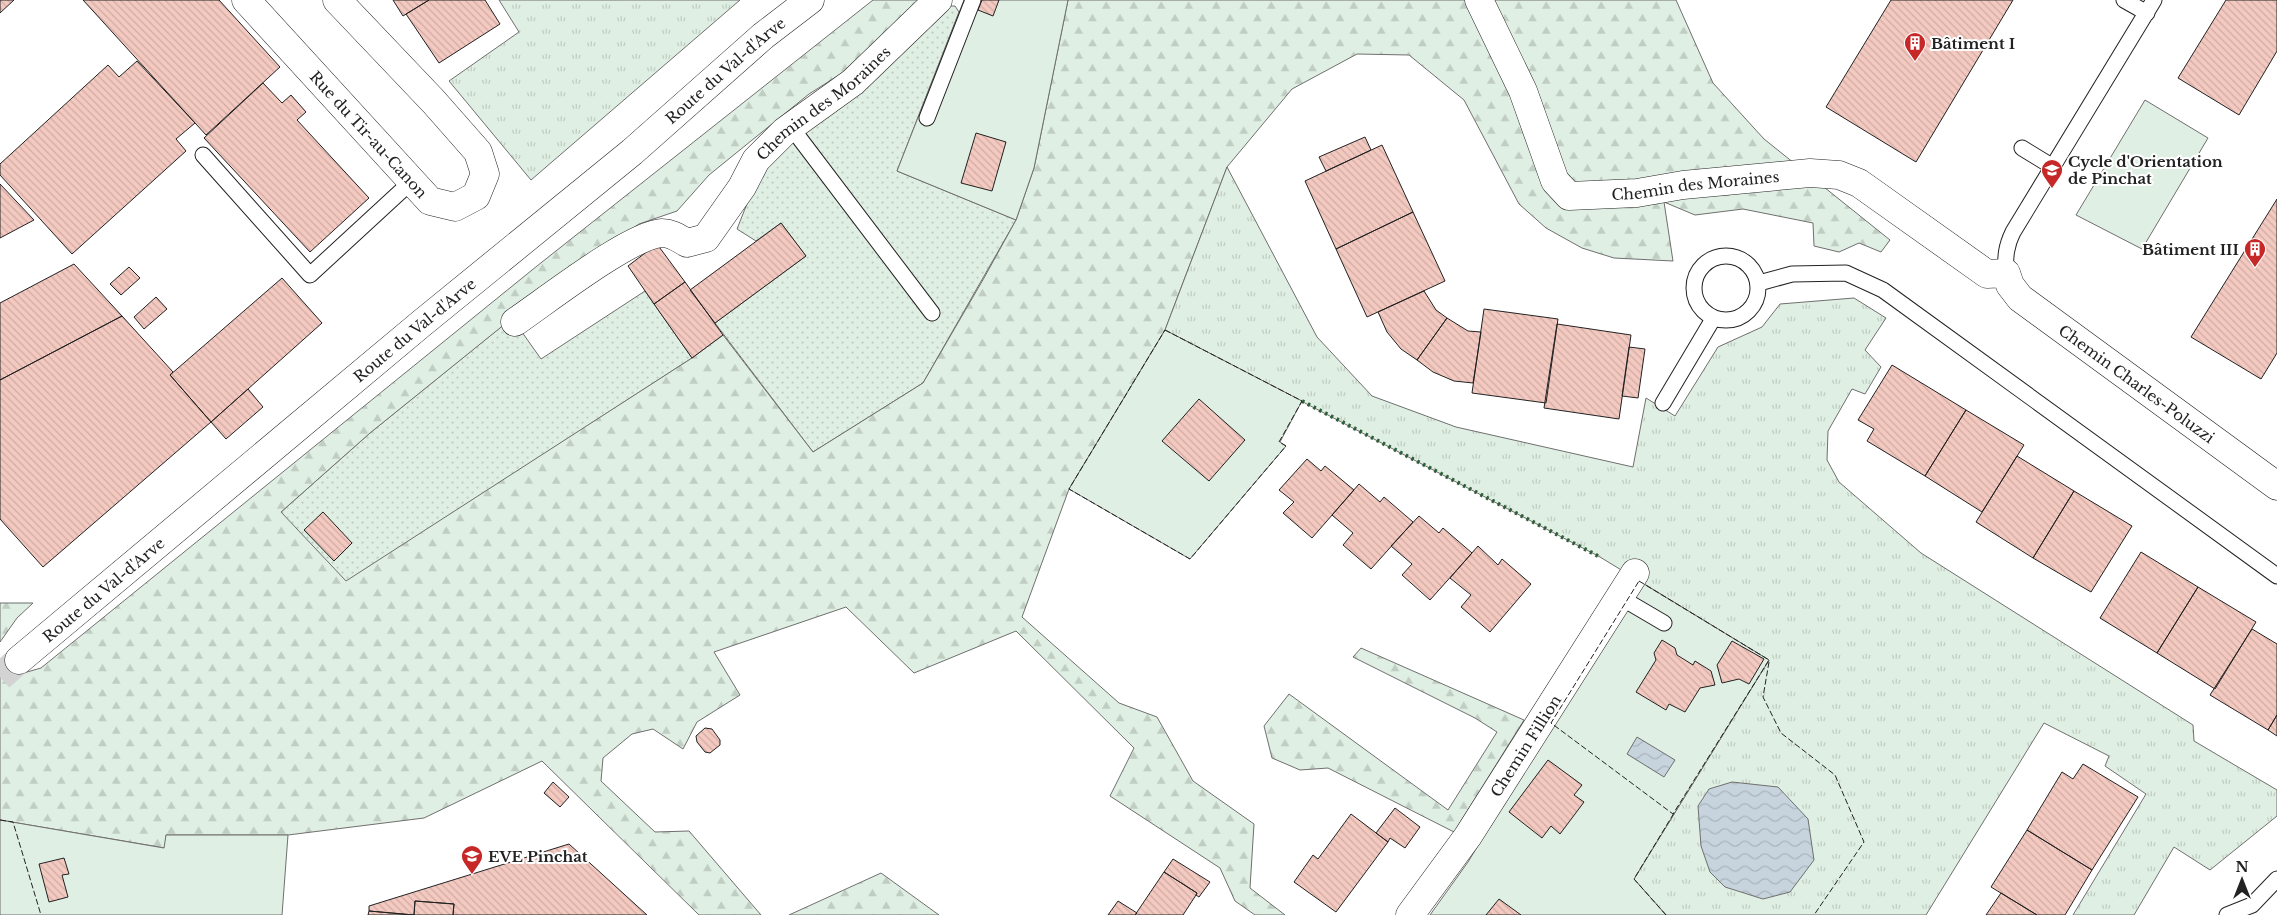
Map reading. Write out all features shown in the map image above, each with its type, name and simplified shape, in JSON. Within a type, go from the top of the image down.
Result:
[{"type":"street","name":"Rue du Tir-au-Canon","points":[[246,0],[430,201],[455,206],[476,196],[485,174],[478,152],[434,102],[337,0]]},
{"type":"street","name":"Route du Val-d'Arve","points":[[19,660],[414,329],[632,152],[764,36],[810,0]]},
{"type":"street","name":"Chemin des Moraines","points":[[515,322],[631,243],[660,233],[672,234],[687,243],[706,238],[742,187],[756,160],[791,127],[853,82],[938,0]]},
{"type":"street","name":"Chemin des Moraines","points":[[1479,0],[1523,91],[1555,181],[1569,196],[1637,193],[1683,185],[1770,176],[1827,173],[1859,183],[1987,274],[2006,273]]},
{"type":"street","name":"Chemin Charles-Poluzzi","points":[[2006,273],[2010,285],[2020,298],[2277,486]]},
{"type":"street","name":"Chemin Fillion","points":[[1410,915],[1468,836],[1618,596],[1635,572]]},
{"type":"lane","points":[[927,118],[973,0]]},
{"type":"lane","points":[[2006,273],[2005,257],[2007,244],[2151,6],[2124,0]]},
{"type":"lane","points":[[791,127],[932,313]]},
{"type":"lane","points":[[2022,148],[2053,167]]},
{"type":"lane","points":[[203,155],[310,275],[412,182]]},
{"type":"lane","points":[[1732,256],[1750,265],[1759,283],[1757,300],[1748,313],[1733,320],[1713,319],[1700,309],[1693,290],[1698,271],[1713,258],[1732,256]]},
{"type":"lane","points":[[1759,283],[1792,274],[1846,273],[1882,290],[2277,576]]},
{"type":"lane","points":[[1663,403],[1713,319]]},
{"type":"lane","points":[[1618,596],[1664,623]]},
{"type":"lane","points":[[2227,915],[2252,906],[2277,879]]},
{"type":"green space","points":[[499,0],[740,0],[531,180],[449,81],[519,32]]},
{"type":"green space","points":[[873,0],[918,0],[847,70],[809,94],[709,175],[677,211],[639,224],[578,265],[370,433],[281,512],[346,581],[692,358],[723,335],[813,452],[923,383],[1016,220],[1034,168],[1068,0],[1676,0],[1713,83],[1764,139],[1890,240],[1881,252],[1859,243],[1839,252],[1814,246],[1813,223],[1743,209],[1695,215],[1664,202],[1673,261],[1614,258],[1582,248],[1546,228],[1519,204],[1464,100],[1409,55],[1357,54],[1292,89],[1227,167],[1165,330],[1069,489],[1022,617],[1119,703],[1157,717],[1193,781],[1254,824],[1250,888],[1285,915],[1255,915],[1235,901],[1220,868],[1110,796],[1134,748],[1016,631],[914,673],[846,607],[714,652],[740,695],[697,722],[683,749],[653,729],[632,734],[603,758],[601,781],[655,832],[689,831],[761,915],[699,915],[542,761],[424,818],[288,835],[166,835],[165,848],[0,820],[0,658],[8,669],[27,672],[41,668],[537,266]]},
{"type":"green space","points":[[964,0],[1068,0],[1034,168],[1016,220],[897,171]]},
{"type":"green space","points":[[948,6],[955,6],[959,12],[897,171],[1016,220],[923,383],[813,452],[715,323],[806,256],[781,223],[756,241],[737,229],[756,181],[785,146]]},
{"type":"green space","points":[[2145,100],[2208,138],[2142,249],[2076,215]]},
{"type":"green space","points":[[1227,167],[1317,337],[1372,396],[1456,427],[1633,467],[1646,398],[1675,416],[1718,347],[1762,327],[1780,304],[1854,298],[1886,318],[1865,350],[1881,367],[1865,394],[1852,389],[1828,431],[1827,460],[1839,482],[1921,553],[2193,725],[2194,741],[2277,790],[2277,816],[2210,870],[2174,847],[2134,915],[2073,915],[2146,794],[2105,766],[2109,756],[2044,723],[1926,915],[1666,915],[1634,879],[1769,660],[1600,557],[1165,330]]},
{"type":"green space","points":[[645,291],[692,358],[346,582],[280,513],[370,433],[512,318],[541,359]]},
{"type":"green space","points":[[1165,330],[1302,401],[1280,442],[1286,446],[1190,559],[1069,489]]},
{"type":"green space","points":[[1639,581],[1769,660],[1634,879],[1666,915],[1430,915],[1468,862]]},
{"type":"green space","points":[[0,603],[33,603],[17,618],[0,642]]},
{"type":"green space","points":[[1361,648],[1524,720],[1454,832],[1328,768],[1300,770],[1272,758],[1264,726],[1289,694],[1448,810],[1497,732],[1475,718],[1353,657]]},
{"type":"green space","points":[[0,820],[164,848],[166,835],[288,835],[282,915],[0,915]]},
{"type":"green space","points":[[881,873],[939,915],[789,915]]},
{"type":"water","points":[[1637,737],[1675,760],[1664,777],[1627,754]]},
{"type":"water","points":[[1732,782],[1778,787],[1808,819],[1814,860],[1790,892],[1763,899],[1725,887],[1710,872],[1701,846],[1698,806],[1709,789]]},
{"type":"building","points":[[0,0],[14,0],[0,13]]},
{"type":"building","points":[[83,0],[219,0],[280,67],[206,135]]},
{"type":"building","points":[[393,0],[429,0],[403,16]]},
{"type":"building","points":[[429,0],[485,0],[500,24],[439,63],[406,14]]},
{"type":"building","points":[[982,0],[999,0],[993,16],[978,10]]},
{"type":"building","name":"Bâtiment I","points":[[1891,0],[2013,0],[1916,162],[1826,107]]},
{"type":"building","points":[[2226,0],[2277,0],[2277,51],[2239,115],[2178,78]]},
{"type":"building","points":[[137,61],[195,123],[176,139],[186,151],[72,254],[0,175],[0,164],[108,65],[119,77]]},
{"type":"building","points":[[263,83],[282,103],[291,95],[306,112],[297,120],[369,198],[310,252],[204,138]]},
{"type":"building","points":[[976,133],[1006,142],[992,191],[961,183]]},
{"type":"building","points":[[1365,137],[1371,150],[1326,171],[1319,157]]},
{"type":"building","points":[[1382,145],[1413,212],[1336,249],[1305,181]]},
{"type":"building","points":[[0,184],[34,220],[0,238]]},
{"type":"building","name":"Bâtiment III","points":[[2277,199],[2277,353],[2261,379],[2191,337]]},
{"type":"building","points":[[1413,212],[1445,281],[1367,317],[1336,249]]},
{"type":"building","points":[[781,223],[806,256],[715,323],[690,290]]},
{"type":"building","points":[[657,244],[685,282],[654,304],[628,266]]},
{"type":"building","points":[[74,264],[122,316],[0,380],[0,303]]},
{"type":"building","points":[[129,267],[140,278],[121,295],[110,284]]},
{"type":"building","points":[[282,278],[322,323],[211,422],[170,375]]},
{"type":"building","points":[[685,282],[723,335],[692,358],[654,304]]},
{"type":"building","points":[[1424,291],[1436,310],[1447,318],[1417,360],[1401,349],[1387,332],[1378,312]]},
{"type":"building","points":[[156,297],[167,309],[144,329],[134,317]]},
{"type":"building","points":[[1484,309],[1558,319],[1546,403],[1472,393]]},
{"type":"building","points":[[122,316],[173,372],[170,375],[211,422],[43,567],[0,519],[0,380]]},
{"type":"building","points":[[1447,318],[1468,331],[1481,332],[1473,383],[1454,381],[1433,372],[1417,360]]},
{"type":"building","points":[[1557,324],[1631,335],[1619,419],[1544,408]]},
{"type":"building","points":[[1629,347],[1645,349],[1638,398],[1622,396]]},
{"type":"building","points":[[1892,365],[1966,410],[1925,476],[1867,441],[1874,429],[1858,420]]},
{"type":"building","points":[[248,389],[263,407],[226,439],[211,422]]},
{"type":"building","points":[[1199,399],[1245,440],[1209,481],[1162,441]]},
{"type":"building","points":[[1966,410],[2024,445],[1982,512],[1925,476]]},
{"type":"building","points":[[2017,456],[2074,491],[2033,558],[1976,522]]},
{"type":"building","points":[[1307,459],[1321,471],[1325,466],[1354,490],[1312,538],[1283,513],[1294,502],[1279,490]]},
{"type":"building","points":[[1359,484],[1380,502],[1384,497],[1413,522],[1371,569],[1343,545],[1353,533],[1332,515]]},
{"type":"building","points":[[2074,491],[2132,526],[2091,592],[2033,558]]},
{"type":"building","points":[[323,512],[352,543],[334,561],[304,530]]},
{"type":"building","points":[[1419,516],[1439,533],[1443,528],[1472,553],[1430,600],[1402,575],[1412,564],[1391,546]]},
{"type":"building","points":[[1478,546],[1498,565],[1502,559],[1531,584],[1490,632],[1461,607],[1471,595],[1450,578]]},
{"type":"building","points":[[2141,552],[2198,587],[2157,653],[2100,618]]},
{"type":"building","points":[[2198,587],[2256,622],[2215,689],[2157,653]]},
{"type":"building","points":[[2252,629],[2277,644],[2277,715],[2268,730],[2210,695]]},
{"type":"building","points":[[1662,640],[1675,648],[1677,655],[1693,665],[1695,661],[1711,671],[1715,685],[1700,688],[1685,712],[1669,704],[1666,710],[1636,692],[1656,660],[1654,653]]},
{"type":"building","points":[[1732,641],[1764,659],[1749,684],[1739,679],[1722,683],[1717,665]]},
{"type":"building","points":[[2277,715],[2277,736],[2268,730]]},
{"type":"building","points":[[705,728],[712,729],[720,740],[720,745],[710,753],[705,752],[697,742],[696,736]]},
{"type":"building","points":[[1548,760],[1582,785],[1574,795],[1584,802],[1560,834],[1551,826],[1542,838],[1509,812]]},
{"type":"building","points":[[2083,764],[2138,797],[2092,870],[2027,830],[2062,772],[2073,779]]},
{"type":"building","points":[[553,782],[569,797],[560,807],[544,793]]},
{"type":"building","points":[[1395,808],[1420,827],[1405,848],[1390,838],[1388,842],[1376,833]]},
{"type":"building","points":[[1351,814],[1388,842],[1336,912],[1294,882],[1313,855],[1318,859]]},
{"type":"building","points":[[2027,830],[2092,870],[2065,915],[2037,915],[1991,887]]},
{"type":"building","points":[[569,844],[647,915],[453,915],[454,904],[415,901],[414,915],[369,911],[369,906]]},
{"type":"building","points":[[64,858],[69,874],[62,875],[68,897],[49,902],[39,864]]},
{"type":"building","points":[[1173,859],[1210,882],[1199,897],[1196,895],[1197,893],[1164,872]]},
{"type":"building","points":[[1164,872],[1197,893],[1183,915],[1135,915]]},
{"type":"building","points":[[2001,893],[2037,915],[1986,915]]},
{"type":"building","points":[[1499,899],[1521,915],[1486,915]]},
{"type":"building","points":[[415,901],[454,904],[453,915],[414,915]]},
{"type":"building","points":[[1118,901],[1137,913],[1135,915],[1108,915]]},
{"type":"building","points":[[369,911],[414,915],[368,915]]},
{"type":"tunnel","points":[[0,677],[19,660]]},
{"type":"hedge","points":[[1302,401],[1600,557]]},
{"type":"fence","points":[[1165,330],[1302,401],[1279,442],[1286,446],[1190,559],[1069,489],[1165,330]]},
{"type":"fence","points":[[1639,581],[1769,660],[1673,814],[1551,723],[1639,581]]},
{"type":"fence","points":[[1769,662],[1763,697],[1781,733],[1835,775],[1864,842],[1814,915]]},
{"type":"fence","points":[[1666,915],[1634,879],[1674,813]]},
{"type":"fence","points":[[0,820],[13,822],[41,915]]},
{"type":"place","name":"Bâtiment I","points":[[1915,62]]},
{"type":"place","name":"Cycle d'Orientation de Pinchat","points":[[2052,189]]},
{"type":"place","name":"Bâtiment III","points":[[2255,268]]},
{"type":"place","name":"EVE Pinchat","points":[[472,875]]}]
